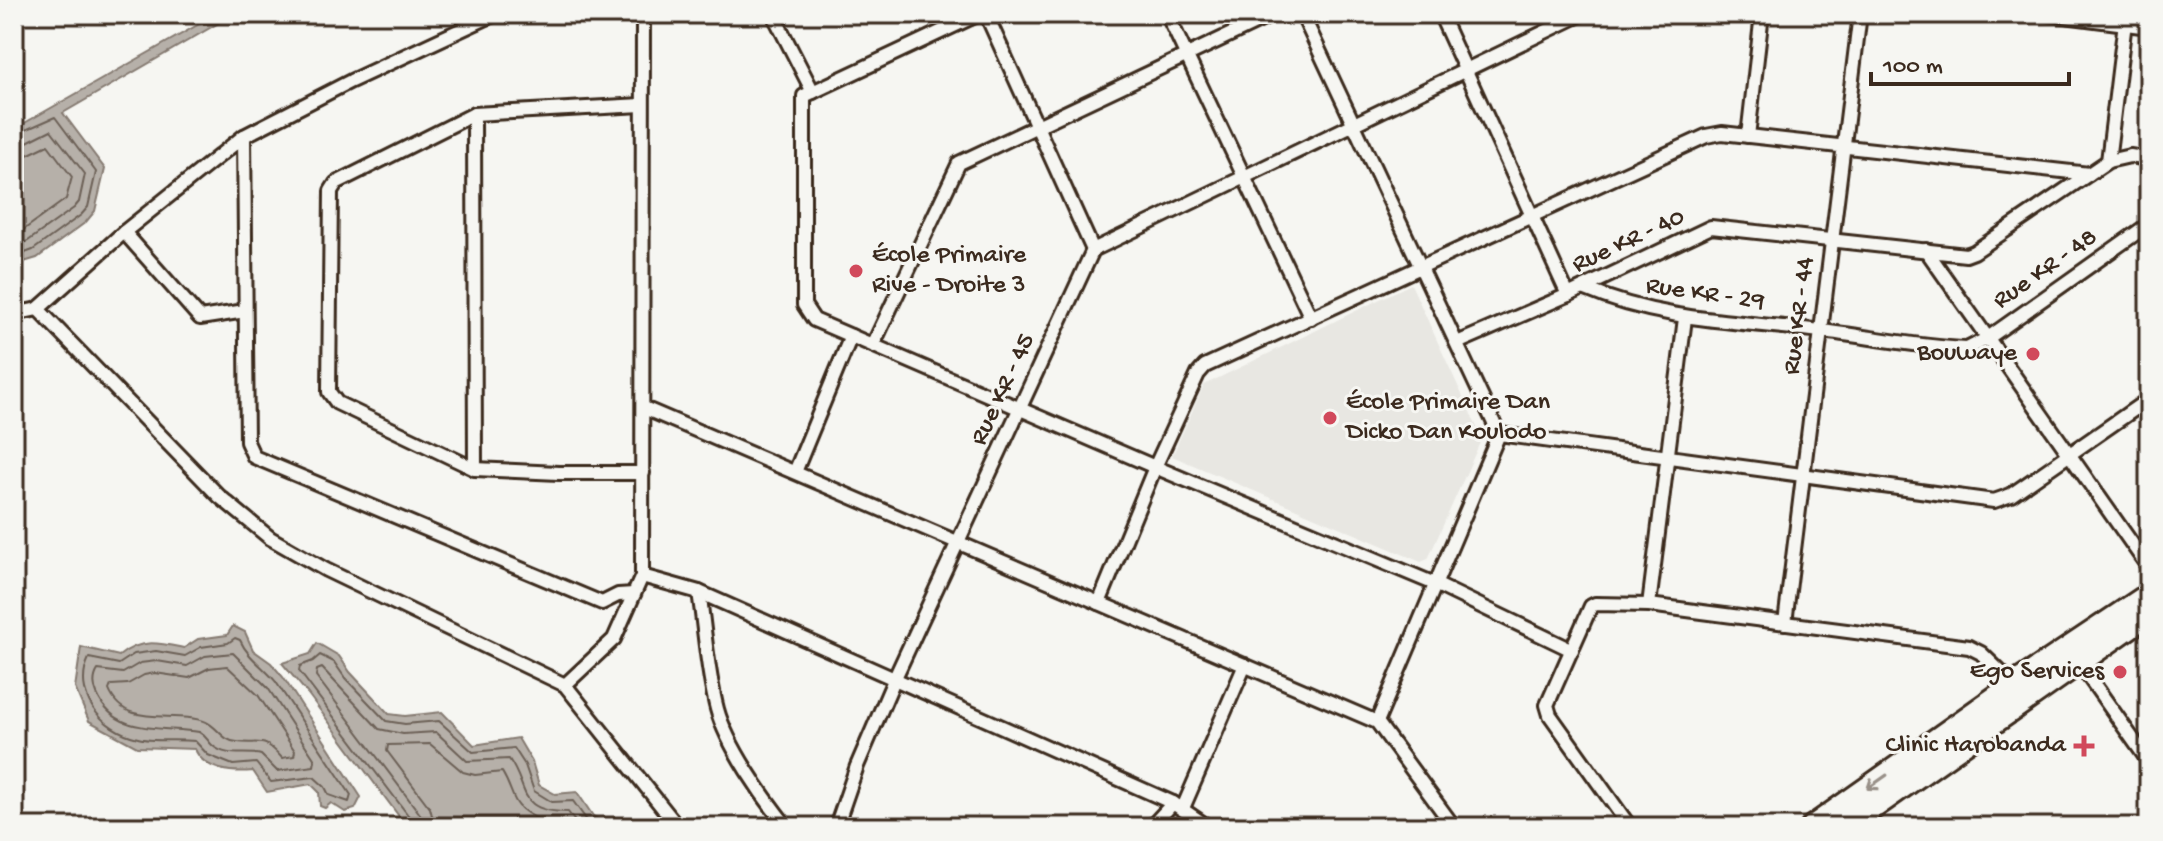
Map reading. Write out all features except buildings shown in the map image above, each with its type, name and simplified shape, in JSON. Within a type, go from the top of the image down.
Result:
[{"type":"highway","points":[[1813,827],[2014,685],[2149,595]]},
{"type":"highway","points":[[1845,827],[2149,613]]},
{"type":"street","points":[[14,314],[38,309],[124,232],[244,136],[495,14]]},
{"type":"street","points":[[565,685],[614,639],[642,576],[643,14]]},
{"type":"street","points":[[773,14],[813,92]]},
{"type":"street","points":[[979,14],[804,96],[804,305],[814,320],[1435,584],[1572,650]]},
{"type":"street","points":[[986,14],[1093,250],[1582,14]]},
{"type":"street","points":[[1167,14],[1311,318]]},
{"type":"street","points":[[873,345],[959,163],[1274,14]]},
{"type":"street","points":[[1302,14],[1499,434],[1377,722]]},
{"type":"street","points":[[1440,14],[1568,295]]},
{"type":"street","points":[[1748,136],[1762,14]]},
{"type":"street","name":"Rue KR - 44","points":[[1785,623],[1860,14]]},
{"type":"street","points":[[2049,14],[2126,19],[2149,27]]},
{"type":"street","points":[[2126,19],[2108,161],[2130,156],[2149,159]]},
{"type":"street","points":[[642,105],[474,114],[332,187],[329,392],[337,403],[475,469],[643,473]]},
{"type":"street","points":[[474,114],[475,469]]},
{"type":"street","points":[[1099,603],[1155,467],[1201,370],[1706,136],[1722,133],[2089,174]]},
{"type":"street","points":[[244,136],[247,442],[254,457],[602,603],[618,595],[634,594]]},
{"type":"street","name":"Rue KR - 40","points":[[1457,343],[1568,295],[1711,227],[1958,255],[1974,252],[2108,161]]},
{"type":"street","name":"Rue KR - 48","points":[[1967,349],[1988,338],[2149,224]]},
{"type":"street","points":[[124,232],[200,318],[245,311]]},
{"type":"street","name":"Rue KR - 45","points":[[836,827],[857,766],[894,680],[1093,250]]},
{"type":"street","points":[[1926,250],[2149,568]]},
{"type":"street","name":"Rue KR - 29","points":[[1583,288],[1631,307],[1685,318],[1967,349]]},
{"type":"street","points":[[38,309],[219,496],[270,538],[326,570],[565,685],[678,827]]},
{"type":"street","points":[[1649,605],[1685,318]]},
{"type":"street","points":[[795,472],[851,336]]},
{"type":"street","points":[[1499,434],[1994,501],[2011,495],[2149,399]]},
{"type":"street","points":[[644,408],[1377,722],[1454,827]]},
{"type":"street","points":[[642,576],[699,592],[1178,806],[1208,827]]},
{"type":"street","points":[[699,592],[715,700],[722,724],[769,805],[787,827]]},
{"type":"street","points":[[1630,827],[1547,705],[1591,606],[1595,604],[1649,605],[1969,647],[1981,653],[2014,685]]},
{"type":"street","points":[[2079,663],[2149,762]]},
{"type":"street","points":[[1151,827],[1178,806],[1245,665]]},
{"type":"shaded area","points":[[1411,284],[1482,438],[1428,559],[1421,562],[1172,456],[1204,385]]},
{"type":"water","points":[[217,14],[234,14],[63,113],[105,169],[95,211],[86,222],[37,258],[14,265],[14,129]]},
{"type":"water","points":[[233,626],[245,632],[253,650],[283,677],[361,797],[355,809],[345,812],[331,803],[325,808],[320,806],[319,792],[311,784],[267,792],[253,771],[228,771],[212,766],[195,749],[137,747],[89,721],[75,688],[81,647],[119,656],[142,644],[184,648],[198,639],[227,635]]},
{"type":"water","points":[[317,643],[339,656],[389,714],[405,716],[442,712],[474,745],[518,738],[532,762],[539,785],[555,794],[577,792],[593,816],[611,827],[407,827],[282,663],[310,654]]},
{"type":"place","name":"École Primaire Rive - Droite 3","points":[[856,271]]},
{"type":"place","name":"Bouwaye","points":[[2033,354]]},
{"type":"place","name":"École Primaire Dan Dicko Dan Koulodo","points":[[1330,418]]},
{"type":"place","name":"Ego Services","points":[[2120,672]]},
{"type":"place","name":"Clinic Harobanda","points":[[2084,746]]}]
